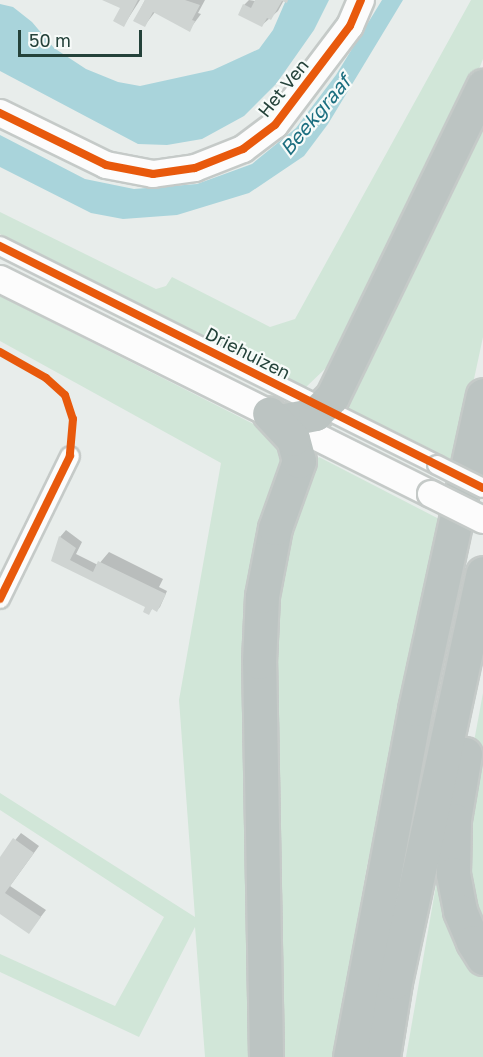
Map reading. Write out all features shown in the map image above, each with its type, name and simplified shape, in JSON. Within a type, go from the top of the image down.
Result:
[{"type":"highway","points":[[277,417],[315,414],[332,397],[483,86]]},
{"type":"highway","points":[[350,1057],[415,709],[483,395]]},
{"type":"highway","points":[[266,1057],[259,662],[261,596],[275,528],[299,461],[293,439],[277,417]]},
{"type":"highway","points":[[383,1057],[405,936],[483,573]]},
{"type":"highway","points":[[483,655],[458,790],[452,851],[460,911],[473,942],[483,958]]},
{"type":"main road","name":"Het Ven","points":[[0,113],[106,165],[153,174],[195,168],[243,149],[275,125],[350,26],[361,0]]},
{"type":"main road","points":[[0,279],[483,520]]},
{"type":"street","name":"Driehuizen","points":[[0,246],[483,488]]},
{"type":"street","points":[[0,599],[70,456]]},
{"type":"green space","points":[[471,0],[483,0],[483,59],[476,77],[327,367],[305,388],[0,234],[0,212],[156,289],[166,286],[172,277],[270,327],[295,319]]},
{"type":"green space","points":[[483,103],[483,337],[456,463],[337,404]]},
{"type":"green space","points":[[0,296],[283,439],[256,1057],[205,1057],[195,927],[139,1037],[0,972],[0,954],[115,1006],[164,917],[0,810],[0,793],[195,917],[179,700],[221,463],[0,341]]},
{"type":"green space","points":[[319,457],[443,521],[367,866],[333,1057],[280,1057],[268,612],[308,469]]},
{"type":"green space","points":[[483,693],[483,944],[468,907],[470,763]]},
{"type":"green space","points":[[446,828],[483,968],[483,1057],[406,1057]]},
{"type":"water","points":[[286,0],[329,0],[314,30],[276,84],[244,116],[202,139],[167,145],[138,144],[0,71],[0,4],[13,7],[32,22],[54,48],[86,69],[118,82],[140,86],[213,70],[259,49],[273,30]]},
{"type":"water","name":"Beekgraaf","points":[[382,0],[403,0],[328,124],[304,156],[249,193],[177,215],[123,219],[91,213],[0,167],[0,135],[85,179],[134,189],[197,184],[252,164],[296,128],[336,75]]},
{"type":"building","points":[[102,0],[138,0],[124,27],[113,21],[120,8]]},
{"type":"building","points":[[145,0],[185,0],[200,5],[192,20],[195,21],[190,32],[153,12],[145,27],[133,21]]},
{"type":"building","points":[[255,0],[288,0],[287,3],[282,1],[271,20],[267,18],[262,27],[238,15],[243,4],[251,8]]},
{"type":"building","points":[[59,536],[76,548],[70,560],[93,572],[98,561],[166,594],[157,612],[152,609],[149,615],[143,612],[145,607],[51,561]]},
{"type":"building","points":[[13,838],[34,853],[5,893],[41,917],[29,934],[0,914],[0,857]]},
{"type":"cycle path","points":[[0,113],[106,165],[153,174],[195,168],[243,149],[275,125],[350,26],[361,0]]},
{"type":"cycle path","points":[[0,246],[483,488]]},
{"type":"cycle path","points":[[0,352],[46,378],[65,395],[73,419],[70,456],[0,599]]}]
